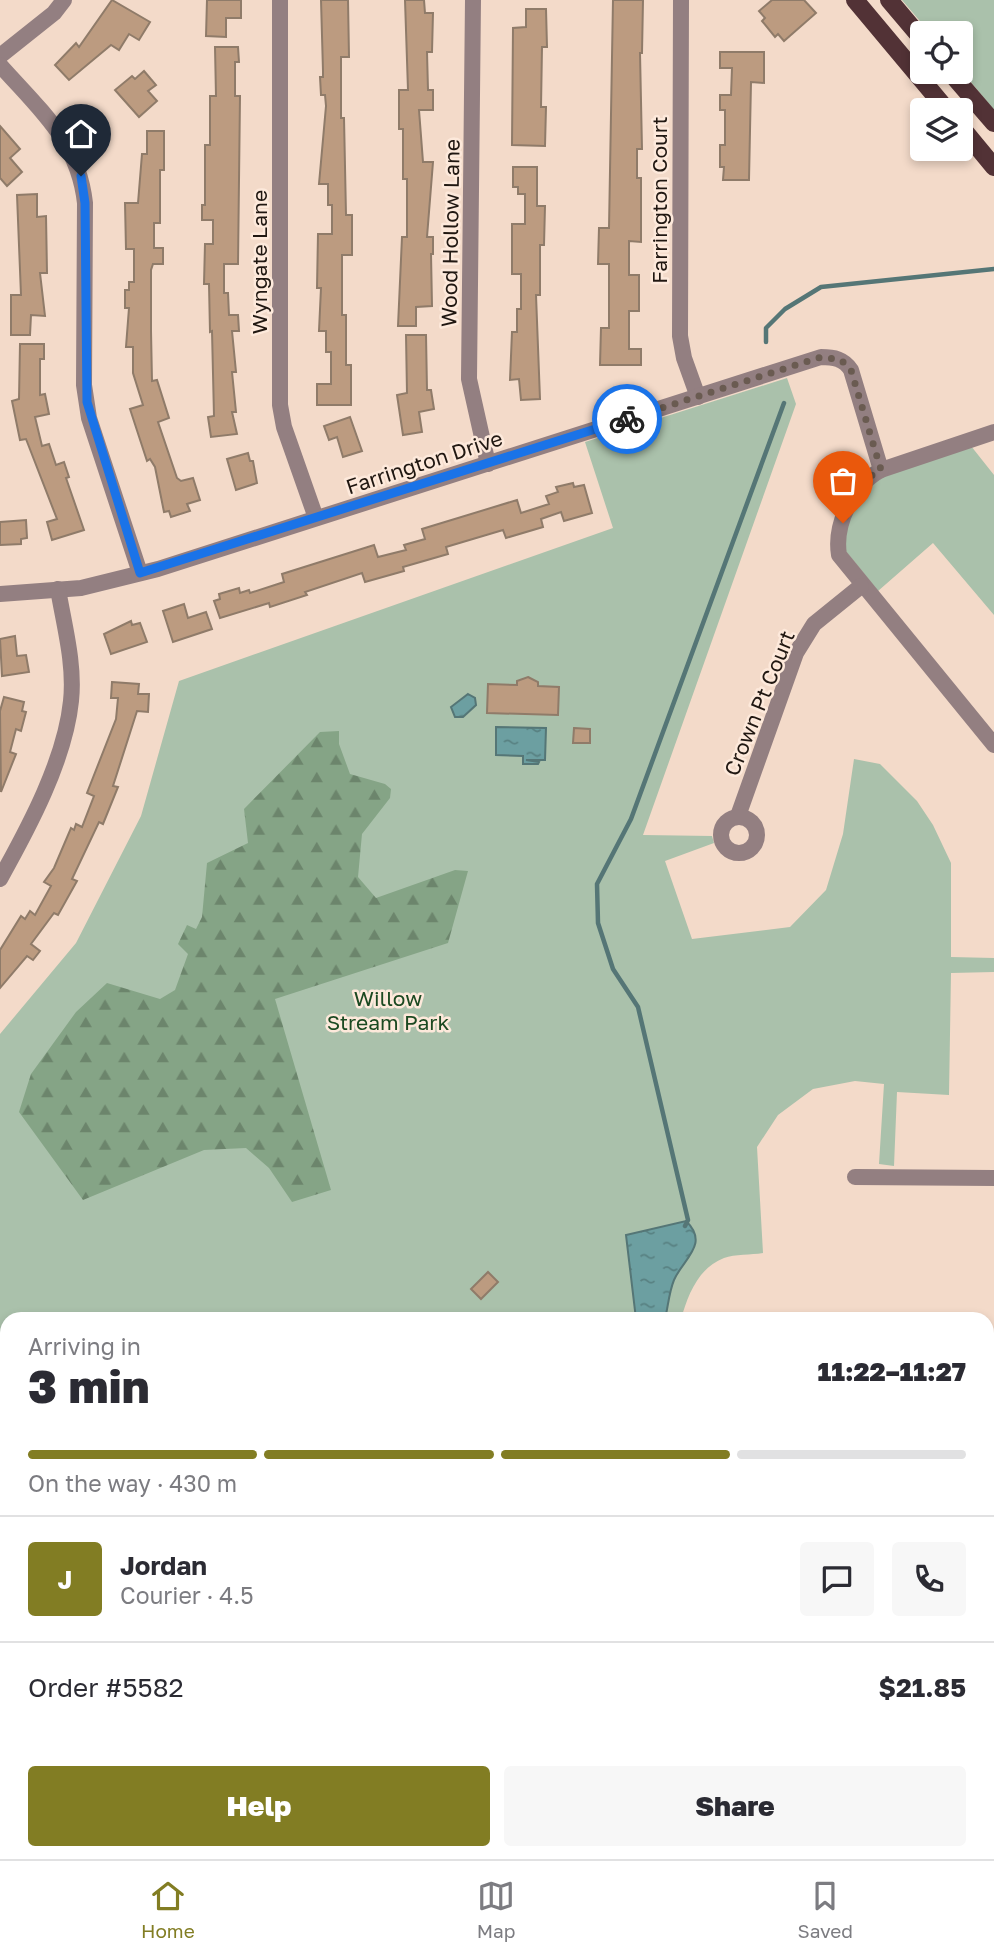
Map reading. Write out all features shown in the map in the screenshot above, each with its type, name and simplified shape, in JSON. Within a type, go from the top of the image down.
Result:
[{"type":"main road","points":[[855,0],[937,98]]},
{"type":"main road","points":[[889,0],[910,25]]},
{"type":"main road","points":[[960,84],[994,123]]},
{"type":"main road","points":[[973,142],[994,167]]},
{"type":"street","points":[[0,56],[54,13],[64,0]]},
{"type":"street","name":"Wyngate Lane","points":[[280,0],[280,405],[284,427],[316,519]]},
{"type":"street","name":"Wood Hollow Lane","points":[[473,0],[469,379],[488,464]]},
{"type":"street","name":"Farrington Court","points":[[681,0],[680,336],[684,358],[698,397]]},
{"type":"street","points":[[0,65],[64,137],[81,176],[85,203],[86,396],[89,418],[140,573]]},
{"type":"street","name":"Farrington Drive","points":[[0,594],[81,588],[140,573],[821,357],[841,360],[851,370],[881,470]]},
{"type":"street","points":[[994,432],[881,470],[864,479],[854,494],[837,540],[839,555],[861,586],[994,745]]},
{"type":"street","name":"Crown Pt Court","points":[[737,816],[796,653],[814,624],[861,586]]},
{"type":"street","points":[[0,879],[33,818],[65,734],[71,700],[71,669],[58,589]]},
{"type":"street","points":[[855,1177],[994,1178]]},
{"type":"green space","points":[[902,0],[994,0],[994,110],[973,84],[973,21],[920,21]]},
{"type":"green space","name":"Willow Stream Park","points":[[787,378],[796,404],[643,835],[712,836],[714,843],[665,861],[692,939],[790,927],[826,890],[843,834],[854,759],[880,764],[917,801],[933,825],[951,863],[951,957],[994,958],[994,972],[951,973],[949,1095],[897,1092],[894,1166],[879,1164],[884,1084],[855,1081],[813,1089],[778,1115],[757,1147],[763,1253],[724,1258],[707,1268],[695,1283],[683,1312],[0,1312],[0,1034],[76,943],[141,816],[179,681],[613,528],[585,442]]},
{"type":"green space","points":[[971,446],[994,475],[994,615],[933,543],[878,591],[844,549],[848,523],[864,489],[869,482]]},
{"type":"green space","points":[[339,731],[339,744],[350,774],[385,784],[391,789],[390,798],[362,834],[358,877],[376,898],[455,870],[468,871],[448,943],[275,999],[331,1190],[292,1202],[269,1168],[246,1148],[204,1150],[83,1200],[19,1112],[31,1074],[76,1012],[107,983],[160,999],[175,990],[188,954],[178,944],[187,925],[196,929],[202,917],[207,863],[248,843],[244,809],[320,732]]},
{"type":"water","points":[[468,694],[475,698],[476,705],[463,717],[455,717],[451,707]]},
{"type":"water","points":[[496,727],[546,728],[545,760],[526,760],[539,762],[523,764],[523,756],[496,755]]},
{"type":"water","points":[[686,1221],[693,1229],[695,1244],[674,1280],[666,1312],[635,1312],[626,1235]]},
{"type":"building","points":[[112,0],[150,22],[139,40],[129,34],[119,50],[111,45],[69,80],[55,65],[76,43],[79,47]]},
{"type":"building","points":[[207,0],[241,0],[241,18],[226,18],[226,37],[206,36]]},
{"type":"building","points":[[321,0],[348,0],[349,57],[341,57],[341,118],[344,118],[346,215],[352,215],[352,255],[342,255],[342,315],[346,315],[346,365],[351,365],[351,405],[317,405],[317,384],[331,384],[331,352],[326,352],[326,331],[319,331],[321,288],[317,288],[318,234],[332,234],[332,205],[328,205],[328,184],[319,184],[326,106],[325,95],[321,95],[320,77],[323,77]]},
{"type":"building","points":[[405,0],[424,0],[425,13],[433,13],[432,52],[427,52],[428,90],[433,90],[433,110],[419,110],[423,162],[433,162],[427,237],[433,237],[432,306],[416,307],[416,326],[398,326],[402,237],[407,237],[407,179],[403,179],[403,129],[399,129],[399,90],[408,90]]},
{"type":"building","points":[[613,0],[643,0],[640,53],[642,149],[637,149],[637,178],[641,178],[641,242],[629,241],[629,275],[639,275],[639,311],[629,311],[629,349],[641,349],[641,365],[600,365],[601,328],[609,328],[609,264],[598,264],[599,228],[609,228]]},
{"type":"building","points":[[772,0],[804,0],[816,13],[784,41],[778,34],[775,37],[762,21],[765,18],[759,11]]},
{"type":"building","points":[[526,9],[546,9],[547,47],[542,47],[541,107],[546,107],[545,146],[512,145],[513,28],[526,27]]},
{"type":"building","points":[[215,47],[238,47],[235,96],[240,96],[238,264],[224,264],[224,293],[228,293],[229,315],[238,315],[239,331],[232,331],[236,412],[232,412],[237,434],[211,437],[208,417],[214,416],[212,331],[210,332],[209,284],[204,284],[205,244],[213,244],[213,220],[202,220],[202,205],[205,205],[205,145],[210,145],[210,96],[216,96]]},
{"type":"building","points":[[720,52],[764,52],[764,83],[751,82],[749,180],[723,180],[724,167],[720,167],[720,145],[725,145],[725,110],[720,110],[720,95],[731,95],[732,68],[720,68]]},
{"type":"building","points":[[144,71],[156,85],[148,91],[157,101],[139,117],[115,90],[132,76],[135,79]]},
{"type":"building","points":[[0,126],[20,149],[10,158],[22,172],[7,186],[0,178]]},
{"type":"building","points":[[147,131],[164,131],[164,170],[160,170],[160,223],[154,223],[154,248],[163,248],[163,264],[153,264],[151,270],[152,381],[157,380],[169,418],[158,422],[177,478],[181,481],[193,478],[200,500],[187,504],[190,511],[171,517],[169,511],[164,512],[155,467],[150,459],[147,461],[130,409],[143,405],[133,373],[133,347],[126,347],[129,308],[125,308],[125,290],[129,290],[129,282],[134,282],[134,249],[126,249],[125,203],[138,203],[142,154],[147,154]]},
{"type":"building","points":[[513,167],[537,167],[537,206],[545,206],[544,245],[540,245],[540,295],[536,295],[540,399],[521,400],[519,379],[510,380],[512,332],[517,332],[517,309],[521,309],[521,274],[512,274],[512,224],[525,224],[525,194],[518,194],[518,187],[513,187]]},
{"type":"building","points":[[37,194],[37,217],[46,216],[47,273],[40,273],[45,316],[31,315],[30,335],[11,335],[11,295],[21,295],[17,195]]},
{"type":"building","points":[[406,335],[426,335],[427,390],[431,390],[434,409],[419,412],[422,432],[403,435],[397,395],[407,393]]},
{"type":"building","points":[[20,344],[44,344],[44,359],[40,359],[40,395],[45,394],[49,414],[35,417],[42,446],[49,444],[56,465],[64,462],[69,477],[66,478],[84,530],[52,540],[47,522],[57,519],[26,439],[20,440],[12,401],[19,399]]},
{"type":"building","points":[[350,417],[362,451],[343,457],[337,437],[329,440],[324,426]]},
{"type":"building","points":[[248,453],[250,461],[253,461],[257,483],[236,490],[227,459]]},
{"type":"building","points":[[573,483],[574,487],[584,485],[592,513],[564,521],[561,512],[541,519],[543,527],[506,538],[503,530],[446,547],[448,554],[403,567],[404,571],[365,582],[362,573],[270,607],[269,603],[220,618],[214,601],[220,599],[219,594],[239,588],[240,593],[249,590],[250,593],[284,582],[282,574],[374,545],[378,557],[406,550],[404,545],[425,539],[422,529],[517,500],[521,513],[549,504],[546,496],[558,492],[556,487]]},
{"type":"building","points":[[26,520],[27,538],[21,539],[21,544],[0,545],[0,522]]},
{"type":"building","points":[[184,604],[188,618],[206,612],[212,629],[173,642],[163,611]]},
{"type":"building","points":[[131,621],[132,625],[140,623],[147,642],[111,654],[104,634]]},
{"type":"building","points":[[15,636],[17,656],[26,655],[29,672],[2,676],[0,639]]},
{"type":"building","points":[[528,677],[538,682],[538,686],[559,687],[558,715],[487,713],[488,684],[517,685],[517,681]]},
{"type":"building","points":[[112,682],[139,684],[138,694],[149,694],[148,712],[137,711],[113,786],[118,787],[103,824],[99,822],[72,879],[77,881],[58,915],[54,913],[31,944],[40,951],[33,960],[27,956],[0,988],[0,950],[21,916],[25,919],[30,911],[35,915],[51,886],[44,882],[54,868],[71,828],[74,830],[76,824],[82,827],[94,796],[87,793],[116,719],[118,698],[111,698]]},
{"type":"building","points":[[4,697],[24,702],[22,711],[26,712],[21,731],[16,729],[10,752],[16,754],[1,792],[0,711]]},
{"type":"building","points":[[574,728],[590,729],[590,743],[573,743]]},
{"type":"building","points":[[488,1272],[498,1282],[481,1299],[471,1289]]},
{"type":"waterway","points":[[766,342],[766,328],[785,309],[821,287],[994,269]]},
{"type":"waterway","points":[[685,1226],[688,1220],[638,1007],[613,969],[598,923],[597,884],[631,819],[784,403]]},
{"type":"way so far","points":[[627,419],[821,357],[841,360],[851,370],[881,470],[864,479],[854,494],[843,523]]},
{"type":"route","points":[[81,176],[85,203],[84,385],[89,418],[140,573],[627,419]]}]
